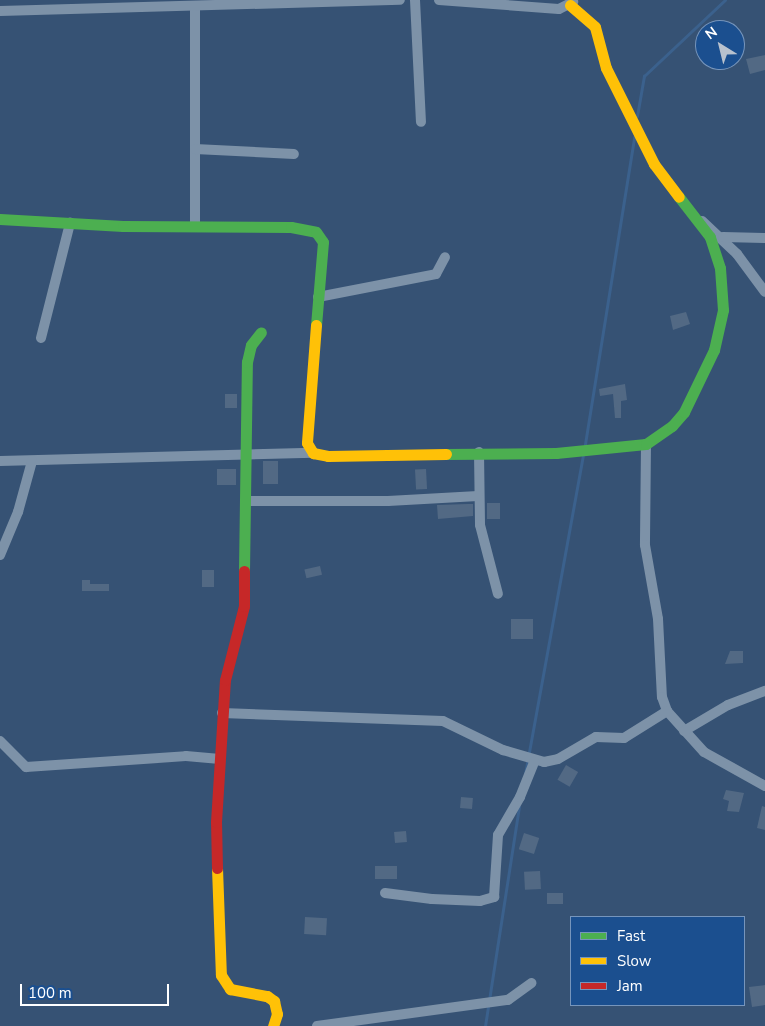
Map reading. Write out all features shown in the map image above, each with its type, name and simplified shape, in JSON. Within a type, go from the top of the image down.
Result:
[{"type":"street","points":[[0,12],[86,4],[195,6],[400,0]]},
{"type":"street","points":[[415,0],[421,122]]},
{"type":"street","points":[[0,461],[246,454],[313,453],[328,456],[478,452],[575,452],[646,444],[672,426],[684,412],[702,380],[721,328],[723,288],[720,268],[710,238],[654,164],[616,90],[600,52],[595,27],[572,3],[559,9],[439,0]]},
{"type":"street","points":[[195,6],[195,226]]},
{"type":"street","points":[[194,149],[294,154]]},
{"type":"street","points":[[691,213],[723,237],[765,292]]},
{"type":"street","points":[[0,219],[70,223],[306,228],[316,232],[323,242],[307,443],[313,453]]},
{"type":"street","points":[[41,338],[70,223]]},
{"type":"street","points":[[723,237],[765,238]]},
{"type":"street","points":[[318,297],[436,274],[445,257]]},
{"type":"street","points":[[261,332],[251,345],[247,362],[247,501],[244,606],[227,668],[222,713],[216,822],[221,975],[230,988],[267,996],[274,1001],[277,1014],[273,1026]]},
{"type":"street","points":[[646,444],[645,544],[658,619],[659,682],[667,711],[684,731],[715,760],[765,786]]},
{"type":"street","points":[[478,452],[480,525],[498,594]]},
{"type":"street","points":[[0,555],[18,512],[32,461]]},
{"type":"street","points":[[247,501],[388,500],[478,496]]},
{"type":"street","points":[[684,731],[728,705],[765,691]]},
{"type":"street","points":[[222,713],[443,721],[534,762],[558,759],[596,737],[624,738],[667,711]]},
{"type":"street","points":[[0,741],[26,767],[186,756],[220,759]]},
{"type":"street","points":[[385,893],[432,899],[480,901],[494,897],[498,835],[523,792],[534,762]]},
{"type":"street","points":[[317,1026],[495,1002],[513,998],[531,983]]},
{"type":"building","points":[[765,55],[765,70],[750,74],[746,59]]},
{"type":"building","points":[[686,312],[690,324],[673,330],[670,316]]},
{"type":"building","points":[[625,384],[627,400],[621,401],[621,418],[615,418],[613,394],[600,396],[599,389]]},
{"type":"building","points":[[225,394],[237,394],[237,408],[225,408]]},
{"type":"building","points":[[263,461],[278,461],[278,484],[263,484]]},
{"type":"building","points":[[217,469],[236,469],[236,485],[217,485]]},
{"type":"building","points":[[426,469],[427,489],[416,490],[415,470]]},
{"type":"building","points":[[487,503],[500,503],[500,519],[487,519]]},
{"type":"building","points":[[473,504],[473,516],[438,519],[437,505]]},
{"type":"building","points":[[320,566],[322,575],[306,578],[304,570]]},
{"type":"building","points":[[202,570],[214,570],[214,587],[202,587]]},
{"type":"building","points":[[82,580],[90,580],[90,584],[109,584],[109,591],[82,591]]},
{"type":"building","points":[[511,619],[533,619],[533,639],[511,639]]},
{"type":"building","points":[[730,651],[743,651],[743,663],[725,664]]},
{"type":"building","points":[[566,765],[578,772],[570,787],[558,780]]},
{"type":"building","points":[[726,790],[744,793],[739,812],[727,811],[729,801],[723,799]]},
{"type":"building","points":[[461,797],[473,798],[472,809],[460,808]]},
{"type":"building","points":[[762,806],[765,807],[765,830],[757,828]]},
{"type":"building","points":[[406,831],[407,842],[395,843],[394,832]]},
{"type":"building","points":[[524,833],[539,838],[534,854],[519,849]]},
{"type":"building","points":[[375,866],[397,866],[397,879],[375,879]]},
{"type":"building","points":[[540,871],[541,889],[525,890],[524,872]]},
{"type":"building","points":[[547,893],[563,893],[563,904],[547,904]]},
{"type":"building","points":[[305,917],[327,918],[326,935],[304,934]]},
{"type":"building","points":[[765,985],[765,1005],[752,1007],[749,987]]},
{"type":"waterway","points":[[637,116],[644,76],[725,0]]},
{"type":"waterway","points":[[585,444],[634,137]]},
{"type":"waterway","points":[[525,774],[583,456]]},
{"type":"waterway","points":[[485,1026],[519,807]]},
{"type":"traffic: fast","points":[[446,454],[556,453],[646,444],[672,426],[684,412],[714,350],[723,310],[720,268],[710,237],[679,197]]},
{"type":"traffic: fast","points":[[0,219],[123,226],[291,227],[316,232],[323,242],[316,325]]},
{"type":"traffic: fast","points":[[244,571],[247,362],[251,345],[261,332]]},
{"type":"traffic: slow","points":[[570,5],[595,27],[606,68],[654,164],[679,197]]},
{"type":"traffic: slow","points":[[316,325],[307,443],[313,453],[328,456],[446,454]]},
{"type":"traffic: slow","points":[[217,868],[221,975],[230,989],[267,996],[274,1001],[277,1014],[273,1026]]},
{"type":"traffic: jam","points":[[217,868],[216,822],[225,680],[244,606],[244,571]]}]
